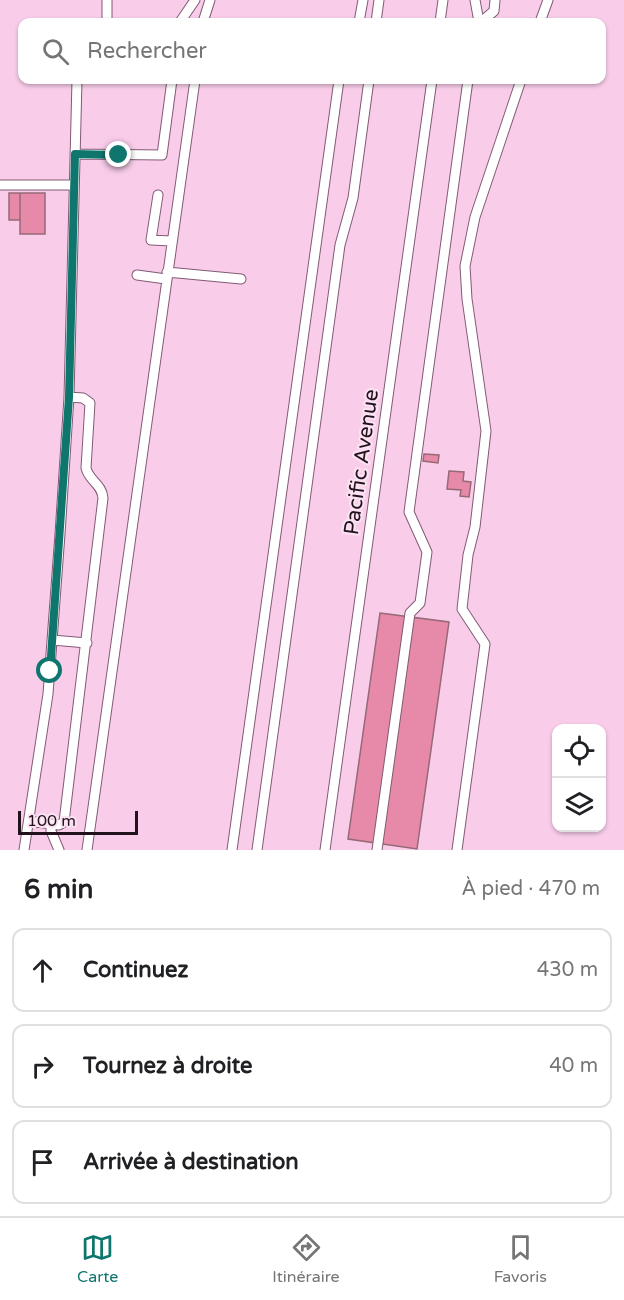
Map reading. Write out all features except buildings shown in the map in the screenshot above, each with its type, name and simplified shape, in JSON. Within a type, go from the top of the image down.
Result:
[{"type":"street","points":[[107,0],[107,18]]},
{"type":"street","points":[[183,18],[195,0]]},
{"type":"street","points":[[204,18],[210,0]]},
{"type":"street","points":[[360,18],[363,0]]},
{"type":"street","points":[[377,18],[379,0]]},
{"type":"street","points":[[441,18],[443,0]]},
{"type":"street","points":[[475,0],[479,18]]},
{"type":"street","points":[[485,18],[494,11],[495,0]]},
{"type":"street","points":[[541,18],[548,0]]},
{"type":"street","points":[[24,850],[46,716],[69,397],[77,84]]},
{"type":"street","points":[[75,154],[162,155],[171,84]]},
{"type":"street","points":[[87,850],[194,84]]},
{"type":"street","points":[[232,850],[338,84]]},
{"type":"street","points":[[257,850],[340,245],[353,198],[368,84]]},
{"type":"street","name":"Pacific Avenue","points":[[326,850],[431,84]]},
{"type":"street","points":[[377,850],[410,613],[420,603],[427,552],[409,512],[467,84]]},
{"type":"street","points":[[456,850],[485,644],[462,609],[468,555],[475,527],[486,431],[467,299],[465,266],[475,217],[520,84]]},
{"type":"street","points":[[0,185],[74,185]]},
{"type":"street","points":[[158,195],[151,240],[171,241]]},
{"type":"street","points":[[137,275],[241,279]]},
{"type":"street","points":[[29,821],[61,825],[64,822],[103,495],[101,487],[89,477],[86,468],[90,403],[83,398],[69,397]]},
{"type":"street","points":[[52,640],[87,643]]},
{"type":"street","points":[[51,824],[51,831],[59,850]]},
{"type":"route","points":[[50,671],[69,397],[75,154],[119,155]]}]
